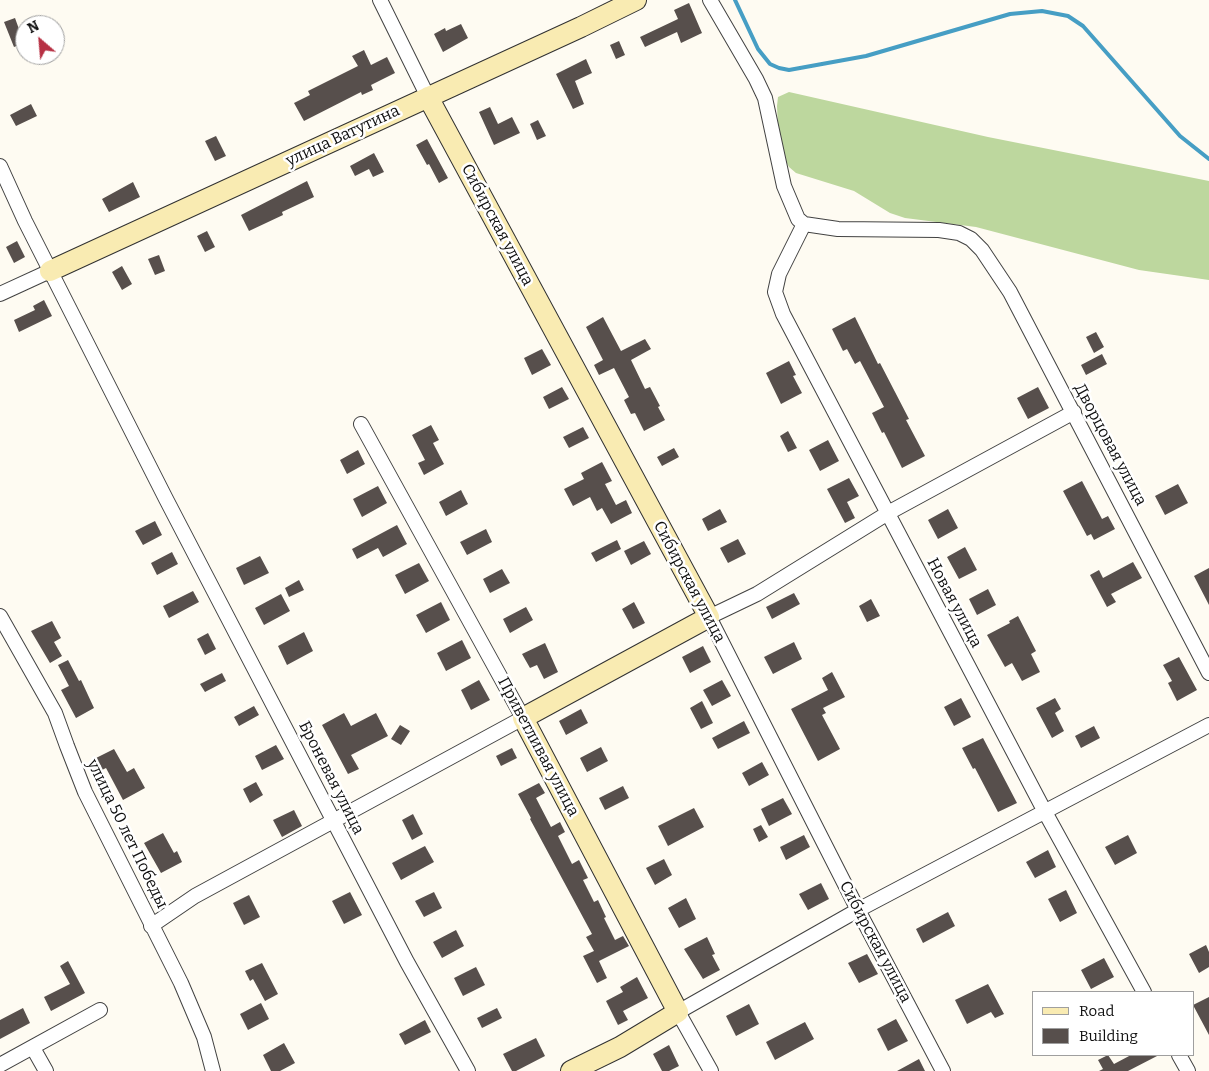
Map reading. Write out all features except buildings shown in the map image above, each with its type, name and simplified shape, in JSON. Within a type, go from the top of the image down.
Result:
[{"type":"street","points":[[380,0],[428,97]]},
{"type":"street","name":"улица Ватутина","points":[[0,294],[636,0]]},
{"type":"street","points":[[710,0],[765,98],[784,186],[798,219],[804,224]]},
{"type":"street","name":"Сибирская улица","points":[[428,97],[709,617],[858,910],[943,1071]]},
{"type":"street","points":[[0,166],[50,271]]},
{"type":"street","name":"Дворцовая улица","points":[[804,224],[838,229],[939,230],[959,233],[971,239],[982,250],[1010,292],[1209,673]]},
{"type":"street","name":"Новая улица","points":[[804,224],[779,274],[775,292],[783,314],[1045,812],[1143,991]]},
{"type":"street","name":"Броневая улица","points":[[50,271],[166,499],[407,962],[468,1071]]},
{"type":"street","points":[[151,926],[195,896],[709,617],[757,594],[888,513],[1074,412]]},
{"type":"street","name":"Приветливая улица","points":[[361,424],[523,718],[678,1012],[712,1071]]},
{"type":"street","name":"улица 50 лет Победы","points":[[0,616],[55,713],[85,792],[181,983],[204,1037],[213,1071]]},
{"type":"street","points":[[572,1071],[620,1047],[858,910],[1209,725]]},
{"type":"street","points":[[0,1065],[100,1010]]},
{"type":"street","points":[[34,1048],[46,1071]]},
{"type":"street","points":[[1180,1056],[1188,1071]]},
{"type":"green space","points":[[789,92],[988,137],[1209,181],[1209,280],[1139,270],[976,227],[905,218],[890,213],[854,191],[796,173],[789,167],[784,158],[778,128],[778,97]]},
{"type":"waterway","points":[[735,0],[758,49],[770,64],[789,70],[866,56],[1010,14],[1042,11],[1068,16],[1083,26],[1180,136],[1209,159]]}]
